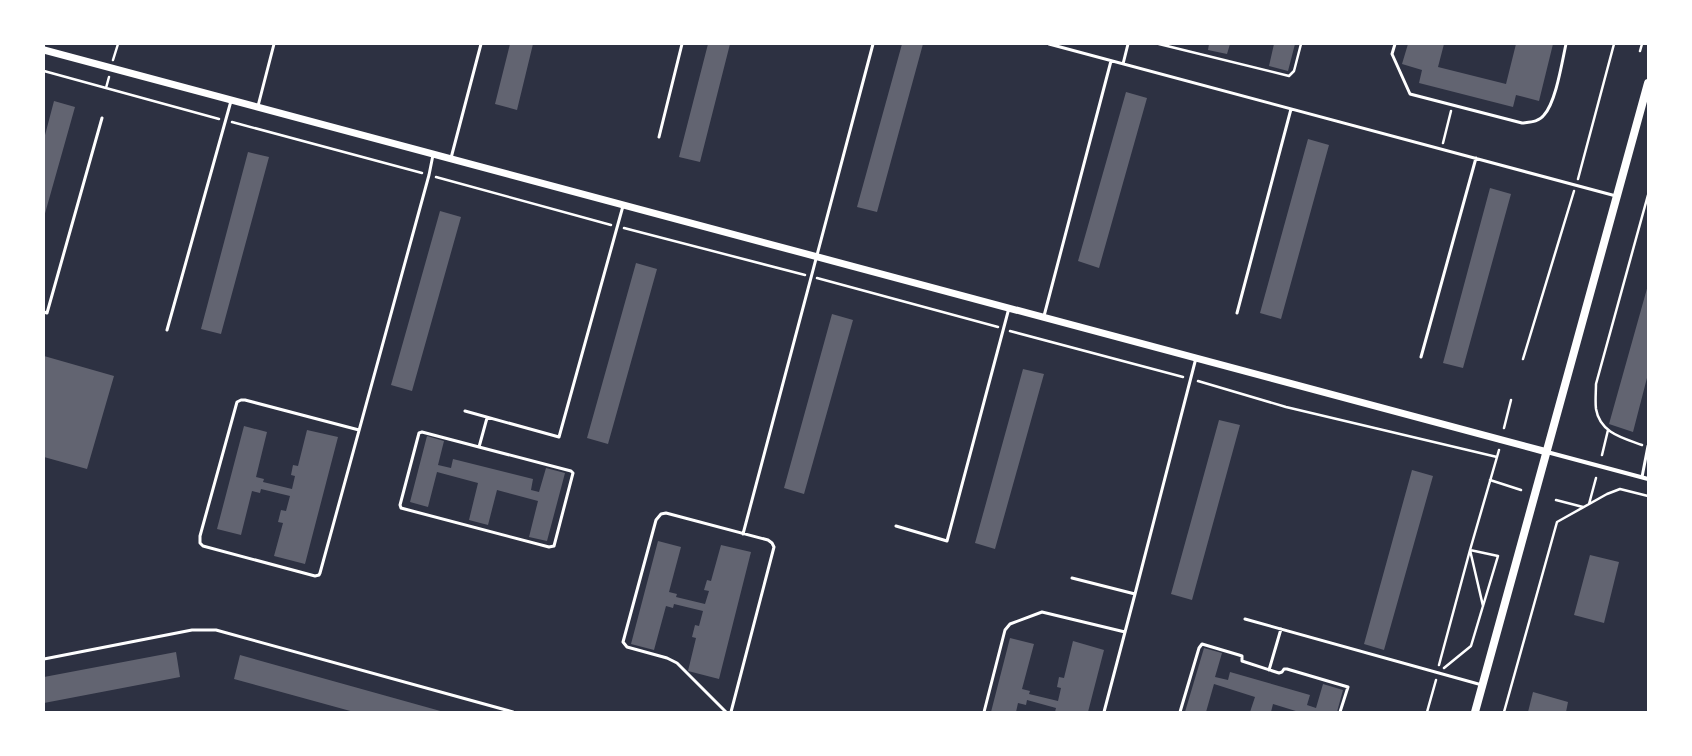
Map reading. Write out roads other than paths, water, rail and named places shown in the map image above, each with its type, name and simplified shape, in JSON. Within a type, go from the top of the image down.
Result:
[{"type":"main road","points":[[1475,712],[1648,83]]},
{"type":"street","points":[[44,50],[1648,479]]},
{"type":"lane","points":[[258,108],[274,44]]},
{"type":"lane","points":[[451,160],[481,44]]},
{"type":"lane","points":[[658,137],[682,44]]},
{"type":"lane","points":[[743,534],[873,44]]},
{"type":"lane","points":[[1049,44],[1616,196]]},
{"type":"lane","points":[[1123,64],[1128,44]]},
{"type":"lane","points":[[1395,44],[1392,54],[1410,94],[1522,123],[1538,120],[1544,116],[1551,105],[1566,44]]},
{"type":"lane","points":[[1044,317],[1111,61]]},
{"type":"lane","points":[[167,330],[232,101]]},
{"type":"lane","points":[[1237,314],[1291,109]]},
{"type":"lane","points":[[44,312],[47,313],[102,118]]},
{"type":"lane","points":[[359,430],[245,400],[237,402],[200,536],[200,543],[203,546],[315,576],[319,575],[359,430],[429,175],[434,155]]},
{"type":"lane","points":[[1421,357],[1476,158]]},
{"type":"lane","points":[[465,411],[559,437],[623,205]]},
{"type":"lane","points":[[896,526],[947,542],[1009,308]]},
{"type":"lane","points":[[1104,712],[1196,358]]},
{"type":"lane","points":[[479,447],[487,418]]},
{"type":"lane","points":[[422,432],[479,447],[572,472],[571,483],[554,546],[549,547],[401,508],[400,505],[419,434],[422,432]]},
{"type":"lane","points":[[1642,477],[1648,447]]},
{"type":"lane","points":[[726,712],[677,663],[667,658],[627,647],[623,642],[658,516],[661,514],[666,513],[768,540],[774,547],[731,712]]},
{"type":"lane","points":[[1072,578],[1135,594]]},
{"type":"lane","points":[[984,712],[1005,630],[1010,624],[1042,612],[1125,632]]},
{"type":"lane","points":[[1245,619],[1482,685]]},
{"type":"lane","points":[[1269,670],[1281,629]]},
{"type":"lane","points":[[44,659],[192,630],[216,630],[513,712]]},
{"type":"lane","points":[[1180,712],[1199,648],[1202,644],[1240,654],[1242,656],[1242,661],[1269,670],[1281,673],[1287,668],[1348,687],[1340,712]]}]
